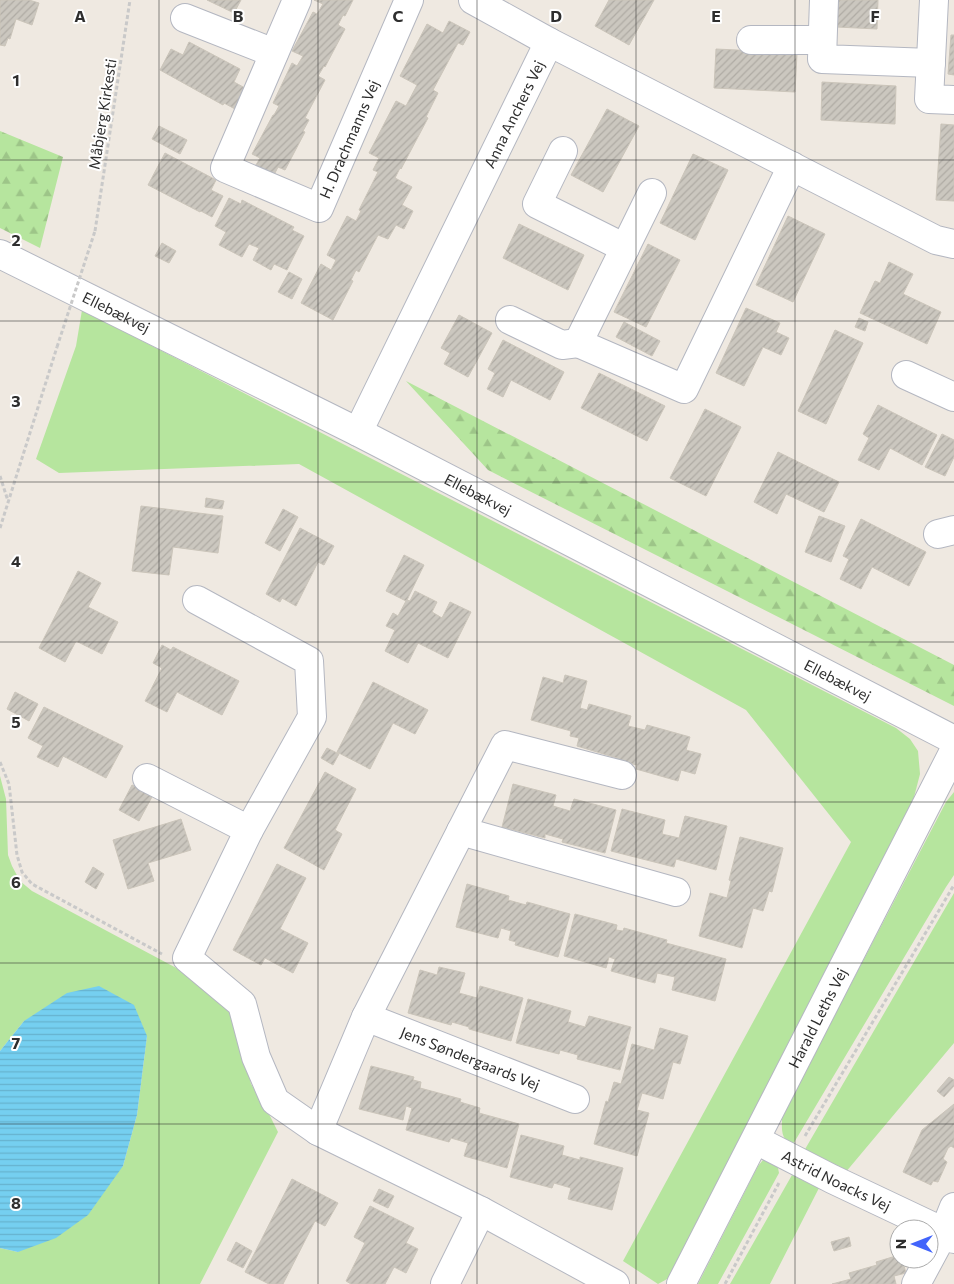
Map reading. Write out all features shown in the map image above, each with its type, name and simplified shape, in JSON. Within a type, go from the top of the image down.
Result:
[{"type":"street","name":"H. Drachmanns Vej","points":[[297,0],[225,168],[319,208],[409,0]]},
{"type":"street","points":[[473,0],[549,42]]},
{"type":"street","points":[[824,0],[822,59],[931,63]]},
{"type":"street","points":[[934,0],[929,99],[954,100]]},
{"type":"street","points":[[186,18],[274,53]]},
{"type":"street","points":[[751,40],[822,40]]},
{"type":"street","name":"Anna Anchers Vej","points":[[358,432],[549,42],[936,240],[954,244]]},
{"type":"street","points":[[563,151],[537,204],[625,248]]},
{"type":"street","points":[[510,320],[562,344],[578,343],[684,389],[792,166]]},
{"type":"street","points":[[578,343],[652,194]]},
{"type":"street","name":"Ellebækvej","points":[[0,254],[358,432],[954,740]]},
{"type":"street","points":[[906,375],[954,397]]},
{"type":"street","points":[[197,600],[309,661],[312,717],[249,830],[187,958],[242,1004],[256,1057],[275,1101],[318,1131],[481,1211],[615,1284]]},
{"type":"street","points":[[318,1131],[366,1017],[505,745],[622,775]]},
{"type":"street","name":"Harald Leths Vej","points":[[681,1284],[954,751]]},
{"type":"street","points":[[148,778],[249,830]]},
{"type":"street","points":[[461,831],[676,892]]},
{"type":"street","name":"Jens Søndergaards Vej","points":[[366,1017],[575,1099]]},
{"type":"street","name":"Astrid Noacks Vej","points":[[756,1140],[832,1180],[951,1226],[916,1284]]},
{"type":"street","points":[[446,1284],[481,1211]]},
{"type":"path","name":"Måbjerg Kirkesti","points":[[0,528],[95,231],[130,0]]},
{"type":"path","points":[[0,476],[8,501]]},
{"type":"path","points":[[0,762],[9,784],[17,855],[22,872],[32,884],[165,956],[187,958]]},
{"type":"path","points":[[874,1018],[954,885]]},
{"type":"green space","points":[[0,131],[63,157],[40,248],[0,228]]},
{"type":"green space","points":[[82,310],[896,728],[910,739],[918,751],[920,774],[912,805],[669,1278],[658,1284],[623,1261],[851,842],[746,710],[299,464],[59,473],[36,459],[76,346]]},
{"type":"green space","points":[[406,381],[954,665],[954,706],[488,470]]},
{"type":"green space","points":[[0,776],[6,799],[8,855],[20,881],[32,891],[197,979],[226,1003],[241,1044],[251,1084],[263,1102],[278,1132],[200,1284],[0,1284],[0,1248],[18,1252],[123,1166],[137,1115],[147,1036],[24,1021],[0,1051]]},
{"type":"green space","points":[[954,792],[954,875],[792,1146],[784,1136],[782,1116],[946,802]]},
{"type":"green space","points":[[954,893],[954,1043],[845,1173],[804,1151]]},
{"type":"green space","points":[[763,1160],[769,1160],[778,1168],[779,1173],[718,1284],[698,1284],[758,1166]]},
{"type":"green space","points":[[792,1175],[819,1188],[770,1284],[730,1284]]},
{"type":"water","points":[[99,986],[134,1005],[147,1036],[137,1115],[123,1166],[88,1215],[56,1238],[18,1252],[0,1248],[0,1051],[24,1021],[67,993]]},
{"type":"building","points":[[0,0],[29,0],[39,3],[32,25],[16,19],[10,39],[8,38],[5,46],[0,45]]},
{"type":"building","points":[[207,0],[241,0],[234,13]]},
{"type":"building","points":[[314,0],[353,0],[338,25],[345,29],[325,67],[318,76],[325,80],[305,118],[309,120],[303,131],[305,132],[285,170],[278,167],[274,175],[256,165],[260,158],[252,154],[279,106],[273,103],[292,63],[297,66],[303,56],[292,51],[313,12],[317,14],[323,4]]},
{"type":"building","points":[[609,0],[654,0],[629,45],[595,26]]},
{"type":"building","points":[[838,0],[878,0],[877,29],[837,27]]},
{"type":"building","points":[[449,21],[470,32],[463,45],[458,43],[433,90],[438,93],[426,117],[428,118],[395,178],[412,187],[402,205],[413,211],[404,229],[396,225],[388,239],[378,235],[359,272],[356,270],[351,280],[353,281],[333,320],[301,303],[321,264],[331,270],[336,260],[327,255],[347,216],[356,221],[361,211],[359,210],[378,172],[373,170],[379,158],[369,153],[396,101],[406,106],[417,85],[400,76],[427,24],[443,33]]},
{"type":"building","points":[[951,35],[954,35],[954,75],[948,74]]},
{"type":"building","points":[[189,42],[240,69],[234,82],[245,88],[235,109],[224,103],[223,105],[160,70],[171,49],[183,55]]},
{"type":"building","points":[[716,49],[797,53],[795,92],[714,88]]},
{"type":"building","points":[[822,82],[896,86],[895,124],[821,120]]},
{"type":"building","points":[[607,109],[639,126],[603,192],[571,175]]},
{"type":"building","points":[[941,124],[954,125],[954,201],[936,200]]},
{"type":"building","points":[[159,126],[187,140],[180,154],[152,139]]},
{"type":"building","points":[[165,153],[216,180],[211,190],[223,196],[212,217],[148,185]]},
{"type":"building","points":[[693,154],[728,170],[695,240],[660,223]]},
{"type":"building","points":[[229,198],[241,204],[242,200],[294,227],[292,230],[304,236],[287,270],[274,264],[271,270],[253,260],[259,248],[249,244],[242,257],[219,245],[226,232],[215,226]]},
{"type":"building","points":[[788,216],[825,234],[793,302],[756,285]]},
{"type":"building","points":[[519,224],[584,255],[568,290],[503,258]]},
{"type":"building","points":[[162,243],[176,251],[169,263],[155,256]]},
{"type":"building","points":[[648,244],[680,260],[646,327],[614,312]]},
{"type":"building","points":[[889,262],[913,274],[903,294],[941,312],[927,344],[860,313],[875,281],[880,283]]},
{"type":"building","points":[[289,272],[302,279],[292,299],[278,292]]},
{"type":"building","points":[[746,308],[780,323],[776,332],[789,338],[781,355],[763,347],[744,386],[716,373]]},
{"type":"building","points":[[459,315],[492,333],[468,377],[444,364],[450,353],[441,348]]},
{"type":"building","points":[[859,318],[868,322],[865,331],[855,327]]},
{"type":"building","points":[[624,322],[660,341],[652,356],[616,337]]},
{"type":"building","points":[[835,330],[863,343],[826,424],[798,411]]},
{"type":"building","points":[[503,340],[564,372],[550,400],[511,380],[503,397],[487,389],[495,373],[488,369]]},
{"type":"building","points":[[599,373],[665,406],[647,441],[581,408]]},
{"type":"building","points":[[878,405],[937,435],[922,465],[890,448],[879,470],[858,460],[869,438],[863,434]]},
{"type":"building","points":[[705,409],[741,427],[706,496],[670,478]]},
{"type":"building","points":[[942,434],[954,440],[954,457],[945,476],[925,467]]},
{"type":"building","points":[[778,452],[839,482],[824,512],[786,494],[777,514],[754,502]]},
{"type":"building","points":[[206,498],[224,501],[222,509],[205,507]]},
{"type":"building","points":[[141,506],[223,516],[218,553],[173,547],[169,575],[132,571]]},
{"type":"building","points":[[283,509],[298,517],[280,551],[265,543]]},
{"type":"building","points":[[819,516],[845,526],[831,562],[805,552]]},
{"type":"building","points":[[861,519],[926,552],[909,586],[872,567],[861,589],[840,579],[849,559],[843,556]]},
{"type":"building","points":[[300,528],[334,546],[324,565],[318,562],[296,606],[282,598],[280,602],[266,594]]},
{"type":"building","points":[[404,555],[424,565],[407,600],[410,601],[415,591],[437,602],[432,612],[442,618],[450,602],[471,612],[448,658],[418,643],[408,663],[385,651],[395,630],[386,626],[393,613],[398,616],[406,601],[386,591]]},
{"type":"building","points":[[78,571],[101,583],[88,607],[118,622],[102,654],[76,641],[65,662],[39,648]]},
{"type":"building","points":[[162,645],[171,650],[173,647],[239,681],[222,715],[177,692],[167,712],[145,701],[162,668],[153,663]]},
{"type":"building","points":[[565,675],[587,681],[580,708],[587,710],[589,704],[631,716],[628,726],[645,730],[647,725],[690,737],[686,750],[701,754],[695,774],[681,770],[678,781],[636,769],[637,765],[616,760],[617,758],[577,746],[579,738],[570,736],[571,731],[531,720],[543,677],[563,683]]},
{"type":"building","points":[[373,682],[428,710],[415,734],[393,723],[370,769],[337,752]]},
{"type":"building","points":[[15,692],[38,704],[29,721],[7,709]]},
{"type":"building","points":[[44,707],[123,746],[106,778],[63,756],[58,767],[37,757],[43,746],[28,738]]},
{"type":"building","points":[[327,748],[339,754],[333,765],[321,758]]},
{"type":"building","points":[[325,772],[356,789],[335,830],[342,834],[324,870],[284,848]]},
{"type":"building","points":[[513,784],[556,795],[553,806],[570,811],[574,799],[616,810],[605,853],[562,842],[563,839],[545,834],[545,838],[502,827]]},
{"type":"building","points":[[132,785],[153,795],[139,821],[119,810]]},
{"type":"building","points":[[622,809],[665,820],[662,834],[679,838],[685,816],[727,826],[716,870],[676,859],[674,867],[611,851]]},
{"type":"building","points":[[181,819],[191,850],[148,863],[154,881],[128,889],[113,840]]},
{"type":"building","points":[[740,837],[783,848],[772,892],[769,891],[763,911],[753,908],[742,948],[699,936],[710,893],[727,898],[731,881],[729,880]]},
{"type":"building","points":[[277,864],[306,878],[280,929],[308,943],[293,973],[265,958],[261,965],[233,950]]},
{"type":"building","points":[[93,867],[104,874],[96,889],[85,882]]},
{"type":"building","points":[[467,884],[509,896],[508,900],[526,905],[527,902],[570,914],[558,957],[515,945],[516,942],[509,940],[511,931],[501,928],[498,938],[456,927]]},
{"type":"building","points":[[575,914],[617,925],[616,930],[623,931],[624,928],[667,940],[666,943],[726,959],[715,1001],[672,990],[675,977],[657,973],[655,983],[611,971],[615,959],[609,957],[606,968],[564,956]]},
{"type":"building","points":[[439,967],[465,973],[459,993],[477,998],[480,986],[523,998],[511,1041],[452,1022],[451,1025],[408,1013],[420,970],[437,975]]},
{"type":"building","points":[[528,999],[571,1011],[568,1022],[585,1027],[589,1016],[631,1027],[620,1070],[577,1059],[578,1055],[560,1050],[559,1054],[516,1043]]},
{"type":"building","points":[[660,1028],[688,1036],[680,1064],[673,1062],[663,1099],[642,1093],[637,1110],[649,1113],[637,1156],[594,1144],[606,1101],[608,1102],[614,1082],[621,1084],[632,1044],[654,1050]]},
{"type":"building","points":[[371,1066],[414,1077],[413,1080],[421,1082],[420,1088],[461,1099],[460,1102],[480,1108],[479,1113],[519,1124],[507,1168],[464,1156],[468,1143],[451,1138],[449,1142],[406,1130],[412,1108],[406,1106],[403,1120],[359,1109]]},
{"type":"building","points":[[949,1077],[954,1080],[954,1086],[944,1097],[937,1091]]},
{"type":"building","points":[[954,1104],[954,1148],[951,1146],[948,1148],[943,1159],[947,1162],[938,1182],[933,1181],[931,1185],[903,1172],[922,1130]]},
{"type":"building","points":[[521,1135],[564,1146],[562,1155],[580,1160],[580,1157],[623,1168],[612,1210],[568,1199],[571,1188],[554,1183],[552,1188],[510,1177]]},
{"type":"building","points":[[292,1179],[338,1203],[325,1226],[315,1221],[283,1284],[269,1284],[245,1272]]},
{"type":"building","points":[[379,1189],[394,1196],[388,1208],[373,1201]]},
{"type":"building","points":[[370,1206],[414,1228],[406,1243],[418,1249],[406,1273],[394,1267],[385,1284],[351,1284],[346,1281],[365,1243],[354,1237]]},
{"type":"building","points":[[849,1237],[851,1246],[834,1251],[831,1242]]},
{"type":"building","points":[[236,1242],[252,1251],[243,1268],[227,1260]]},
{"type":"building","points":[[889,1258],[889,1269],[905,1269],[906,1273],[894,1276],[896,1284],[832,1284],[851,1279],[849,1273],[877,1265],[876,1262]]}]
